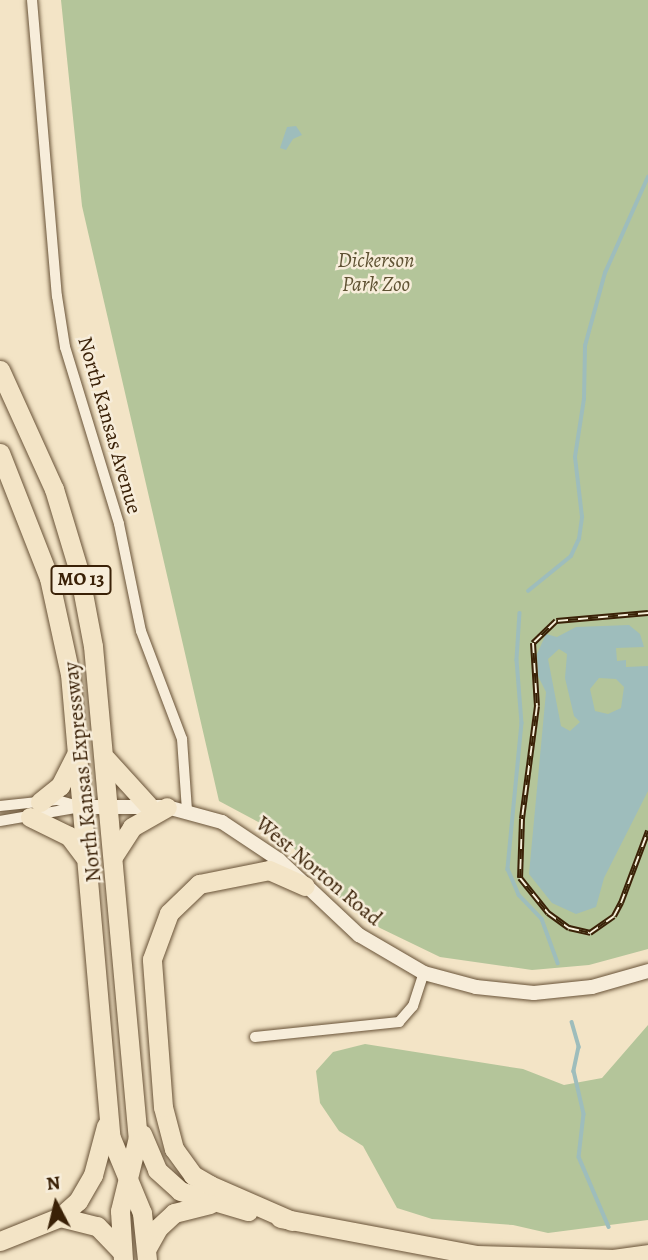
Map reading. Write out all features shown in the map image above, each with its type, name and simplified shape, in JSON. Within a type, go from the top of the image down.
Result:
[{"type":"highway","name":"North Kansas Expressway","points":[[0,370],[44,461],[72,544],[89,621],[106,759],[138,1124],[138,1148],[130,1185],[120,1211],[122,1256]]},
{"type":"highway","name":"North Kansas Expressway","points":[[0,453],[30,522],[55,601],[70,674],[80,807],[115,1152],[142,1213],[147,1254]]},
{"type":"highway","points":[[76,754],[60,786],[35,810],[69,836],[85,856]]},
{"type":"highway","points":[[106,759],[167,807],[132,827],[114,856]]},
{"type":"highway","points":[[292,1221],[202,1180],[174,1149],[163,1107],[152,959],[169,913],[199,884],[261,870],[284,873],[305,886]]},
{"type":"highway","points":[[0,1241],[60,1217],[89,1185],[110,1112]]},
{"type":"highway","points":[[138,1124],[152,1161],[165,1178],[180,1191],[211,1203],[476,1255],[611,1259],[648,1255]]},
{"type":"highway","points":[[147,1254],[158,1228],[174,1213],[211,1203]]},
{"type":"highway","points":[[60,1217],[97,1226],[122,1256]]},
{"type":"main road","name":"West Norton Road","points":[[80,807],[110,804],[167,807],[251,837],[359,935],[424,973],[476,987],[534,993],[592,987],[648,971]]},
{"type":"street","name":"North Kansas Avenue","points":[[32,0],[57,296],[71,373],[119,524],[141,631],[182,739],[167,807]]},
{"type":"street","name":"West Norton Road","points":[[0,821],[57,800],[80,807]]},
{"type":"street","name":"West Norton Road","points":[[0,806],[35,810],[80,807]]},
{"type":"street","points":[[255,1037],[399,1023],[413,1006],[424,973]]},
{"type":"green space","name":"Dickerson Park Zoo","points":[[61,0],[648,0],[648,949],[589,965],[532,970],[440,957],[380,928],[336,895],[281,834],[219,801],[82,206]]},
{"type":"green space","points":[[648,1025],[648,1220],[548,1233],[513,1225],[432,1219],[397,1208],[363,1146],[339,1131],[320,1103],[316,1071],[333,1052],[365,1044],[523,1069],[564,1085],[602,1078]]},
{"type":"water","points":[[296,126],[302,135],[293,139],[286,150],[280,148],[287,127]]},
{"type":"water","points":[[629,625],[640,634],[644,647],[616,648],[617,661],[626,660],[626,667],[648,666],[648,791],[604,878],[596,907],[576,914],[552,903],[529,874],[546,692],[538,676],[537,654],[546,634],[557,637],[576,627]],"holes":[[[559,649],[567,654],[565,678],[574,716],[580,722],[570,731],[561,726],[548,659]],[[599,678],[616,679],[624,687],[621,708],[608,714],[595,711],[590,689]]]},
{"type":"waterway","points":[[528,591],[571,556],[579,539],[582,517],[575,457],[584,399],[585,346],[605,273],[648,177]]},
{"type":"waterway","points":[[520,613],[517,660],[522,723],[508,869],[519,895],[542,919],[558,963]]},
{"type":"waterway","points":[[572,1022],[579,1047],[574,1071],[584,1114],[579,1157],[609,1227]]},
{"type":"railway","points":[[648,613],[556,621],[533,643],[537,706],[522,819],[520,878],[548,913],[569,928],[590,933],[614,916],[648,831]]}]
